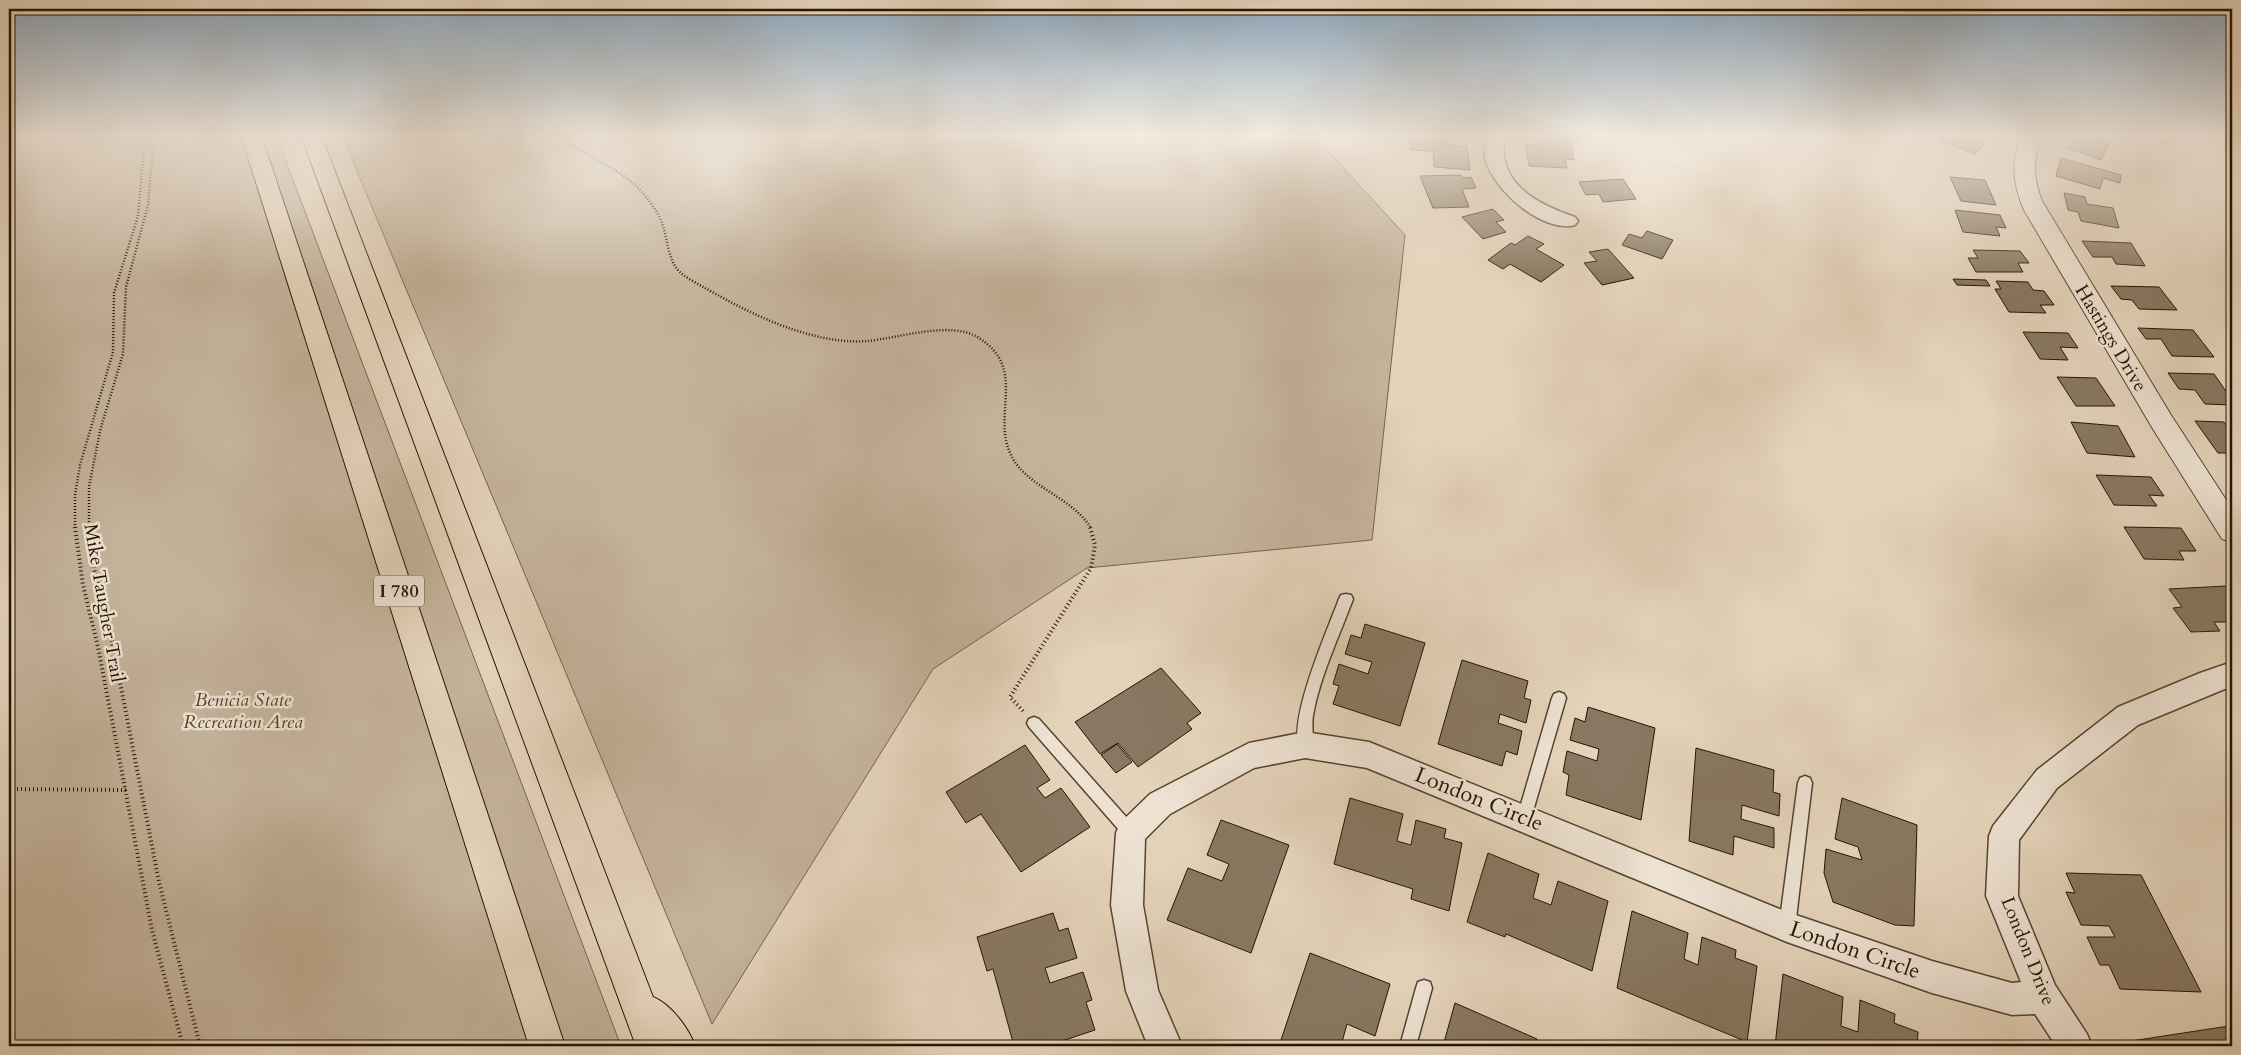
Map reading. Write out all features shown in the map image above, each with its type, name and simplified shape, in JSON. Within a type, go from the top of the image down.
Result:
[{"type":"highway","name":"I 780","points":[[266,184],[547,1046]]},
{"type":"highway","points":[[330,184],[654,1046]]},
{"type":"highway","points":[[636,998],[677,1046]]},
{"type":"street","points":[[1508,184],[1514,193],[1527,204],[1543,213],[1568,221]]},
{"type":"street","name":"Hastings Drive","points":[[2026,184],[2027,195],[2035,210],[2162,422],[2232,531]]},
{"type":"street","name":"London Drive","points":[[2074,1046],[2043,997],[2002,896],[2004,836],[2047,779],[2128,716],[2210,681],[2232,674]]},
{"type":"street","name":"London Circle","points":[[1131,833],[1160,804],[1249,756],[1305,745],[1369,755],[1787,926],[1932,977],[2012,999],[2043,997]]},
{"type":"street","points":[[1131,833],[1127,906],[1142,991],[1165,1046]]},
{"type":"lane","points":[[1305,745],[1306,716],[1316,680],[1346,600]]},
{"type":"lane","points":[[1524,818],[1560,698]]},
{"type":"lane","points":[[1034,723],[1131,833]]},
{"type":"lane","points":[[1787,926],[1805,783]]},
{"type":"lane","points":[[1408,1046],[1424,988]]},
{"type":"path","name":"Mike Taugher Trail","points":[[141,184],[138,216],[114,292],[113,352],[80,465],[74,510],[83,585],[98,647],[152,930],[183,1046]]},
{"type":"path","name":"Mike Taugher Trail","points":[[150,184],[148,205],[126,287],[124,347],[90,472],[87,515],[89,544],[95,572],[109,616],[110,631],[159,882],[200,1046]]},
{"type":"path","points":[[633,184],[661,219],[676,267],[693,281],[760,317],[822,337],[851,341],[889,339],[953,330],[969,332],[990,345],[1003,367],[1009,387],[1006,436],[1012,456],[1022,469],[1037,481],[1062,496],[1076,508],[1088,522],[1093,534],[1094,557],[1091,568],[1010,697],[1034,723]]},
{"type":"path","points":[[9,789],[126,790]]},
{"type":"green space","name":"Benicia State Recreation Area","points":[[9,184],[295,184],[621,1046],[9,1046]]},
{"type":"green space","points":[[362,184],[1358,184],[1405,235],[1372,540],[1087,568],[933,669],[712,1024]]},
{"type":"building","points":[[1423,184],[1474,184],[1476,188],[1462,189],[1469,207],[1433,208]]},
{"type":"building","points":[[1580,184],[1626,184],[1636,199],[1603,202],[1599,194],[1586,195]]},
{"type":"building","points":[[1953,184],[1987,184],[1996,205],[1961,201]]},
{"type":"building","points":[[2084,184],[2101,184],[2100,189]]},
{"type":"building","points":[[2064,193],[2085,197],[2087,204],[2113,208],[2119,228],[2081,221],[2078,212],[2068,210]]},
{"type":"building","points":[[1493,209],[1504,220],[1496,222],[1506,232],[1483,239],[1462,217]]},
{"type":"building","points":[[1955,210],[2000,215],[2006,228],[1996,227],[2000,236],[1963,232]]},
{"type":"building","points":[[1647,231],[1673,240],[1662,259],[1622,245],[1629,234],[1642,238]]},
{"type":"building","points":[[1528,236],[1544,244],[1536,249],[1564,265],[1541,282],[1510,264],[1503,269],[1488,260],[1511,243],[1515,245]]},
{"type":"building","points":[[2082,241],[2131,243],[2145,266],[2116,264],[2112,257],[2093,257]]},
{"type":"building","points":[[1608,249],[1634,278],[1602,285],[1584,263],[1597,261],[1589,252]]},
{"type":"building","points":[[1973,250],[2020,251],[2029,263],[2018,263],[2023,272],[1976,272],[1968,258],[1978,258]]},
{"type":"building","points":[[1953,279],[1986,280],[1990,286],[1957,285]]},
{"type":"building","points":[[1996,281],[2028,282],[2033,290],[2044,291],[2054,305],[2040,305],[2046,313],[2009,312],[1995,289],[2001,289]]},
{"type":"building","points":[[2111,286],[2159,287],[2177,310],[2139,309],[2132,300],[2121,299]]},
{"type":"building","points":[[2138,328],[2193,330],[2214,357],[2172,356],[2161,339],[2146,339]]},
{"type":"building","points":[[2023,332],[2068,333],[2078,348],[2060,347],[2068,360],[2040,359]]},
{"type":"building","points":[[2168,373],[2214,374],[2232,400],[2232,405],[2205,404],[2195,390],[2179,389]]},
{"type":"building","points":[[2057,377],[2096,378],[2115,406],[2076,406]]},
{"type":"building","points":[[2195,421],[2224,422],[2232,434],[2232,453],[2218,453]]},
{"type":"building","points":[[2071,422],[2118,426],[2135,457],[2087,453]]},
{"type":"building","points":[[2096,475],[2151,477],[2164,496],[2149,495],[2157,506],[2114,505]]},
{"type":"building","points":[[2124,527],[2181,528],[2196,551],[2179,551],[2184,560],[2144,559]]},
{"type":"building","points":[[2226,586],[2232,595],[2232,607],[2228,607],[2232,612],[2232,622],[2214,622],[2220,631],[2191,632],[2173,608],[2182,607],[2169,589]]},
{"type":"building","points":[[1365,624],[1425,643],[1400,726],[1333,704],[1339,686],[1333,684],[1339,664],[1368,674],[1372,662],[1345,654],[1351,635],[1361,638]]},
{"type":"building","points":[[1462,660],[1528,681],[1524,698],[1531,700],[1526,723],[1500,714],[1498,723],[1522,731],[1517,755],[1506,751],[1502,766],[1438,744]]},
{"type":"building","points":[[1161,668],[1201,713],[1187,723],[1192,729],[1138,767],[1118,743],[1100,754],[1075,722]]},
{"type":"building","points":[[1588,707],[1655,728],[1641,820],[1566,795],[1569,775],[1563,772],[1567,751],[1597,761],[1599,749],[1570,740],[1575,718],[1585,722]]},
{"type":"building","points":[[1117,744],[1132,762],[1116,773],[1101,755]]},
{"type":"building","points":[[1025,745],[1050,780],[1037,788],[1045,798],[1061,788],[1090,827],[1021,872],[981,814],[966,823],[946,792]]},
{"type":"building","points":[[1696,748],[1774,770],[1773,792],[1780,794],[1779,816],[1742,805],[1741,819],[1774,828],[1774,848],[1734,836],[1733,855],[1689,841]]},
{"type":"building","points":[[1350,798],[1403,814],[1397,841],[1411,845],[1416,820],[1446,829],[1444,838],[1462,843],[1449,911],[1411,899],[1413,889],[1334,864]]},
{"type":"building","points":[[1842,798],[1917,825],[1914,926],[1895,925],[1833,902],[1824,873],[1826,849],[1862,860],[1858,847],[1835,839]]},
{"type":"building","points":[[1221,820],[1289,845],[1251,953],[1167,920],[1188,868],[1222,881],[1229,864],[1207,855]]},
{"type":"building","points":[[1488,853],[1539,874],[1533,898],[1551,905],[1558,881],[1608,901],[1592,971],[1506,934],[1505,937],[1467,922]]},
{"type":"building","points":[[2066,873],[2141,875],[2201,992],[2120,989],[2109,965],[2100,965],[2087,937],[2115,937],[2109,926],[2081,925],[2066,892],[2075,893]]},
{"type":"building","points":[[1632,911],[1688,933],[1684,959],[1698,965],[1702,937],[1736,950],[1735,958],[1757,966],[1747,1042],[1617,988]]},
{"type":"building","points":[[1053,913],[1059,931],[1068,928],[1077,958],[1045,968],[1050,983],[1083,972],[1092,1000],[1086,1002],[1095,1030],[1047,1046],[1014,1046],[993,969],[987,971],[977,937]]},
{"type":"building","points":[[1310,953],[1390,984],[1375,1036],[1347,1024],[1342,1042],[1352,1046],[1279,1046]]},
{"type":"building","points":[[1783,974],[1843,997],[1841,1026],[1858,1032],[1860,1000],[1895,1014],[1894,1023],[1918,1032],[1917,1046],[1775,1046]]},
{"type":"building","points":[[1455,1003],[1537,1039],[1536,1046],[1443,1046]]},
{"type":"building","points":[[2229,1026],[2232,1030],[2232,1046],[2134,1046],[2131,1041]]}]
